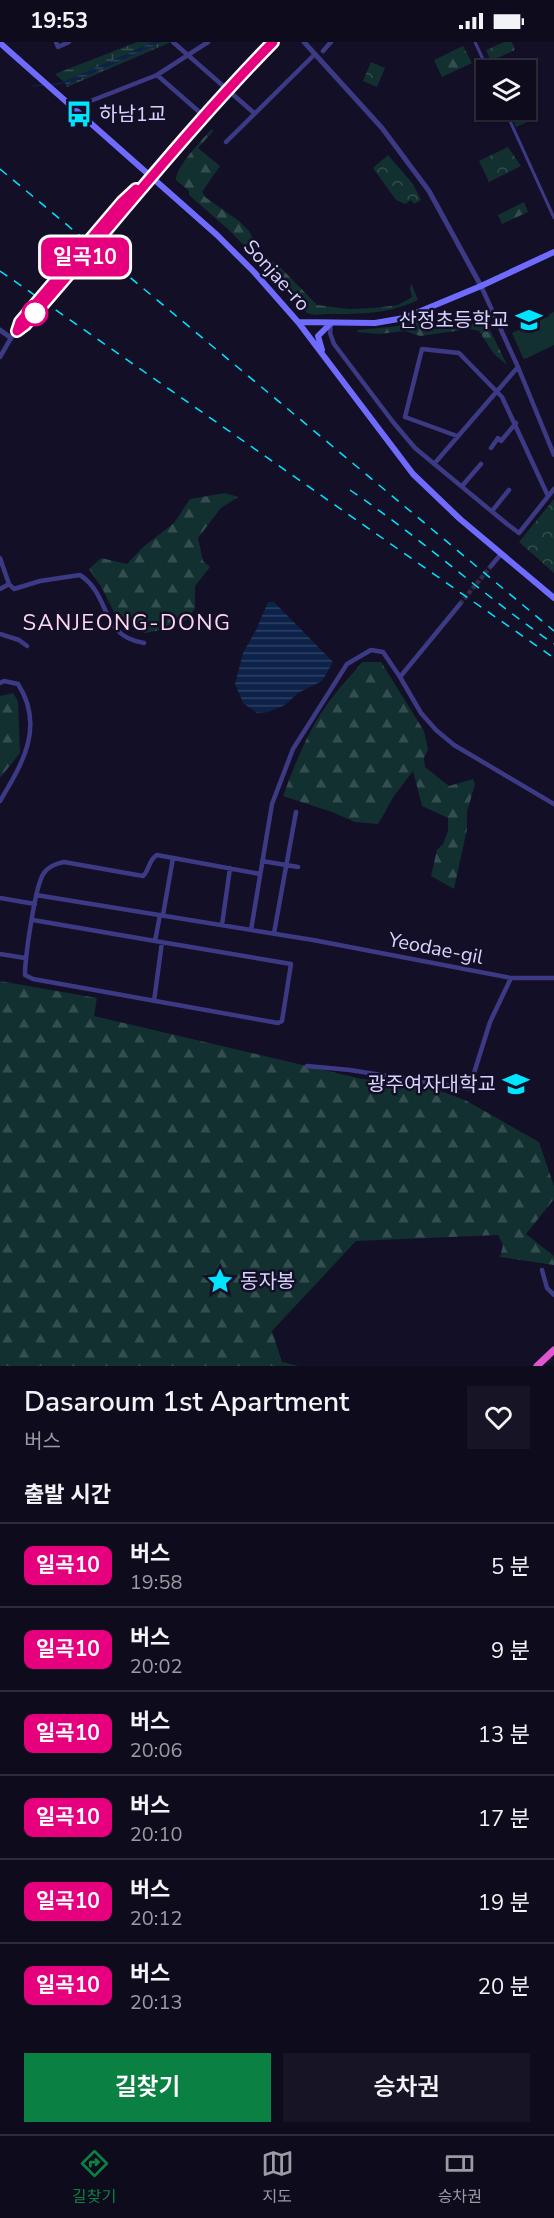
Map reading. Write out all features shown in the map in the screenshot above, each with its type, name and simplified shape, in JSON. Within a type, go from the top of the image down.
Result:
[{"type":"highway","points":[[537,1366],[554,1350]]},
{"type":"main road","name":"Sonjae-ro","points":[[0,44],[217,235],[298,322],[412,474],[444,505],[554,598]]},
{"type":"main road","points":[[298,322],[375,323],[404,318],[554,252]]},
{"type":"main road","points":[[327,361],[318,336],[331,323]]},
{"type":"street","points":[[56,42],[58,47],[69,42]]},
{"type":"street","points":[[173,42],[254,113]]},
{"type":"street","points":[[88,102],[157,75],[208,42]]},
{"type":"street","points":[[128,207],[150,177],[226,90],[273,42]]},
{"type":"street","points":[[304,42],[382,128],[429,192],[481,286],[553,452]]},
{"type":"street","points":[[323,51],[331,42]]},
{"type":"street","points":[[475,42],[483,60]]},
{"type":"street","points":[[226,142],[315,54]]},
{"type":"street","points":[[157,75],[204,116]]},
{"type":"street","points":[[510,120],[554,218]]},
{"type":"street","points":[[122,202],[150,177]]},
{"type":"street","points":[[0,357],[11,338],[37,307]]},
{"type":"street","points":[[331,323],[330,333],[334,344],[415,448],[519,532],[554,489]]},
{"type":"street","points":[[0,330],[11,338]]},
{"type":"street","points":[[405,417],[422,349],[459,353],[502,397],[548,496]]},
{"type":"street","points":[[434,464],[518,367]]},
{"type":"street","points":[[393,422],[405,417],[457,436]]},
{"type":"street","points":[[491,448],[498,438],[501,441],[516,423]]},
{"type":"street","points":[[462,486],[481,464]]},
{"type":"street","points":[[492,511],[509,490]]},
{"type":"street","points":[[491,566],[501,554]]},
{"type":"street","points":[[0,558],[9,584],[14,589],[40,581],[80,574],[90,581],[116,631],[131,641],[144,643]]},
{"type":"street","points":[[0,589],[9,584]]},
{"type":"street","points":[[400,677],[460,604]]},
{"type":"street","points":[[0,634],[27,645]]},
{"type":"street","points":[[251,930],[273,804],[290,758],[347,664],[371,650],[383,652],[421,713],[436,730],[454,745],[554,804]]},
{"type":"street","points":[[0,683],[4,681],[18,684],[30,708],[32,728],[18,771],[0,801]]},
{"type":"street","points":[[274,933],[296,812]]},
{"type":"street","points":[[33,920],[291,964],[282,1021],[278,1023],[33,979],[25,975],[25,958],[38,884],[44,872],[58,863],[64,862],[144,876],[152,857],[156,855],[260,874]]},
{"type":"street","points":[[155,941],[173,858]]},
{"type":"street","points":[[262,861],[298,867]]},
{"type":"street","points":[[222,925],[230,868]]},
{"type":"street","name":"Yeodae-gil","points":[[36,895],[274,933],[511,978],[554,978]]},
{"type":"street","points":[[0,898],[35,904]]},
{"type":"street","points":[[154,1001],[162,942]]},
{"type":"street","points":[[0,954],[25,958]]},
{"type":"street","points":[[307,1065],[469,1089],[490,1022],[511,978]]},
{"type":"street","points":[[542,1270],[547,1288],[554,1295]]},
{"type":"green space","points":[[137,42],[154,42],[64,82],[55,74]]},
{"type":"green space","points":[[161,42],[171,42],[67,87],[66,85]]},
{"type":"green space","points":[[504,42],[512,42],[515,50],[491,60],[486,50]]},
{"type":"green space","points":[[463,46],[472,63],[442,77],[434,60]]},
{"type":"green space","points":[[371,62],[385,68],[377,87],[363,81]]},
{"type":"green space","points":[[513,120],[532,120],[516,127]]},
{"type":"green space","points":[[211,130],[214,130],[198,148],[220,166],[202,192],[205,197],[239,221],[249,231],[262,255],[279,266],[317,305],[349,309],[398,305],[412,297],[411,283],[418,300],[397,308],[375,312],[318,315],[307,313],[229,230],[189,195],[189,191],[176,180],[184,161]]},
{"type":"green space","points":[[508,147],[521,166],[489,182],[479,161]]},
{"type":"green space","points":[[388,155],[413,184],[421,200],[414,204],[411,200],[405,204],[396,200],[373,168]]},
{"type":"green space","points":[[524,202],[528,212],[502,224],[498,215]]},
{"type":"green space","points":[[554,312],[554,345],[523,358],[512,333]]},
{"type":"green space","points":[[420,320],[432,327],[484,323],[488,326],[507,365],[494,354],[479,331],[470,329],[420,336],[405,331],[379,334],[357,332]]},
{"type":"green space","points":[[225,493],[238,497],[221,508],[198,538],[203,561],[210,567],[195,586],[195,608],[189,618],[172,628],[145,633],[118,620],[102,588],[89,569],[101,558],[127,564],[143,547],[174,523],[190,499]]},
{"type":"green space","points":[[554,499],[554,573],[519,542]]},
{"type":"green space","points":[[362,662],[381,662],[424,731],[428,750],[424,758],[425,767],[449,786],[473,779],[475,784],[467,812],[467,829],[454,889],[431,876],[437,850],[443,844],[448,831],[448,818],[422,806],[413,771],[394,796],[378,824],[355,822],[283,796],[311,731],[325,707]]},
{"type":"green space","points":[[13,693],[18,701],[20,753],[0,778],[0,696]]},
{"type":"green space","points":[[0,981],[97,998],[94,1016],[362,1079],[438,1088],[440,1091],[465,1100],[539,1142],[554,1186],[554,1199],[526,1234],[554,1256],[554,1265],[500,1257],[503,1245],[498,1235],[356,1241],[272,1331],[282,1362],[299,1366],[0,1366]]},
{"type":"water","points":[[154,42],[161,42],[66,85],[64,82]]},
{"type":"water","points":[[268,602],[274,602],[333,662],[322,681],[298,693],[285,705],[268,712],[257,713],[243,703],[235,684],[243,653]]},
{"type":"waterway","points":[[51,85],[66,82]]},
{"type":"waterway","points":[[33,86],[43,85]]},
{"type":"tunnel","points":[[34,306],[122,202]]},
{"type":"tunnel","points":[[39,309],[128,207]]},
{"type":"tunnel","points":[[460,604],[491,566]]},
{"type":"railway","points":[[0,169],[554,631]]},
{"type":"railway","points":[[0,271],[554,658]]},
{"type":"railway","points":[[350,490],[554,644]]},
{"type":"bus line","name":"일곡10","points":[[136,189],[122,202],[20,322],[17,331],[25,325],[128,207],[150,177],[226,90],[273,42]]},
{"type":"place","name":"하남1교","points":[[79,114]]},
{"type":"place","name":"산정초등학교","points":[[529,320]]},
{"type":"place","name":"광주여자대학교","points":[[516,1084]]},
{"type":"place","name":"동자봉","points":[[220,1281]]},
{"type":"district","name":"SANJEONG-DONG","points":[[127,622]]}]
